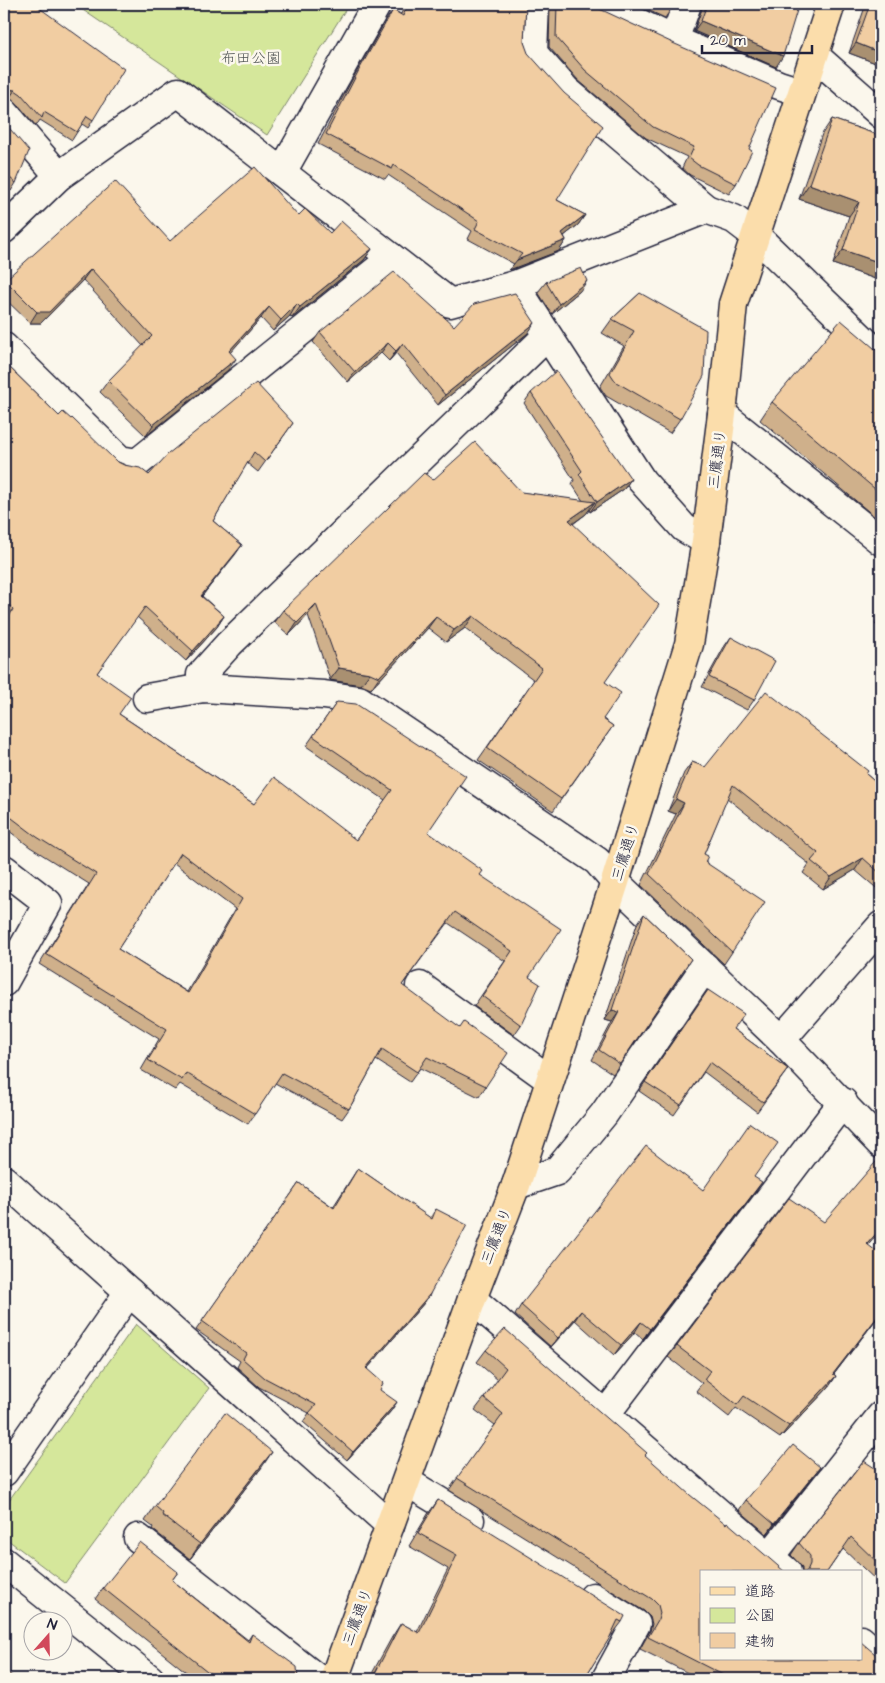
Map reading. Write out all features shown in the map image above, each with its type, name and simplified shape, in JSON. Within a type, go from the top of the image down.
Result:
[{"type":"main road","name":"三鷹通り","points":[[334,1679],[472,1299],[516,1185],[615,882],[689,644],[706,541],[722,414],[733,304],[831,4]]},
{"type":"street","points":[[282,172],[377,4]]},
{"type":"street","points":[[535,4],[534,53],[567,91],[706,209],[734,219],[755,235],[881,357]]},
{"type":"street","points":[[599,4],[674,40],[779,85],[801,92]]},
{"type":"street","points":[[674,40],[687,4]]},
{"type":"street","points":[[814,55],[881,114]]},
{"type":"street","points":[[4,229],[59,176],[178,92],[450,302],[514,285],[706,209]]},
{"type":"street","points":[[4,112],[59,176]]},
{"type":"street","points":[[4,347],[120,460],[137,463],[392,258]]},
{"type":"street","points":[[514,285],[642,481],[684,528],[706,541]]},
{"type":"street","points":[[203,688],[201,675],[229,644],[547,336]]},
{"type":"street","points":[[722,414],[881,541]]},
{"type":"street","points":[[147,698],[203,688],[324,695],[359,700],[597,861],[615,882],[781,1040],[843,1102],[878,1132]]},
{"type":"street","points":[[4,869],[48,902],[4,982]]},
{"type":"street","points":[[781,1040],[881,926]]},
{"type":"street","points":[[516,1185],[557,1171],[604,1114],[705,967]]},
{"type":"street","points":[[420,986],[550,1080]]},
{"type":"street","points":[[605,1415],[843,1102]]},
{"type":"street","points":[[4,1180],[390,1525]]},
{"type":"street","points":[[4,1472],[129,1292]]},
{"type":"street","points":[[472,1299],[778,1564],[881,1416]]},
{"type":"street","points":[[407,1482],[492,1534]]},
{"type":"street","points":[[138,1538],[318,1679]]},
{"type":"street","points":[[4,1562],[150,1679]]},
{"type":"street","points":[[568,1582],[636,1624],[606,1679]]},
{"type":"street","points":[[862,1641],[881,1658]]},
{"type":"green space","name":"布田公園","points":[[74,4],[349,4],[267,135]]},
{"type":"green space","points":[[136,1324],[209,1388],[65,1583],[4,1537],[4,1507]]},
{"type":"building","points":[[4,4],[34,4],[124,69],[93,120],[87,116],[77,132],[44,112],[42,118],[21,94],[15,90],[7,89],[4,91]]},
{"type":"building","points":[[408,4],[526,4],[524,42],[528,53],[564,93],[603,126],[557,200],[585,215],[562,233],[566,240],[517,260],[522,254],[475,229],[479,221],[394,165],[392,169],[326,134],[393,10],[403,16]]},
{"type":"building","points":[[557,4],[589,4],[776,88],[749,149],[752,151],[736,184],[698,165],[689,158],[694,147],[653,127],[585,70],[556,37]]},
{"type":"building","points":[[663,4],[674,4],[672,8]]},
{"type":"building","points":[[707,4],[798,4],[783,56],[701,21]]},
{"type":"building","points":[[870,4],[881,4],[881,53],[856,43]]},
{"type":"building","points":[[832,119],[881,136],[881,263],[843,250],[859,202],[809,184]]},
{"type":"building","points":[[4,122],[29,151],[16,183],[4,173]]},
{"type":"building","points":[[255,167],[298,216],[305,209],[330,233],[341,221],[372,249],[300,307],[297,304],[281,320],[269,307],[229,351],[236,359],[153,425],[108,381],[152,336],[91,269],[49,312],[37,312],[5,280],[115,181],[170,241]]},
{"type":"building","points":[[581,268],[587,281],[559,304],[546,282]]},
{"type":"building","points":[[394,272],[454,326],[474,304],[515,293],[535,323],[445,395],[403,343],[396,351],[388,343],[355,372],[320,332]]},
{"type":"building","points":[[640,293],[706,330],[704,376],[680,419],[616,382],[610,373],[634,331],[612,319]]},
{"type":"building","points":[[841,320],[881,354],[881,494],[772,402]]},
{"type":"building","points":[[4,362],[59,416],[63,412],[72,418],[116,461],[124,465],[140,468],[149,475],[168,454],[256,383],[293,423],[265,462],[254,452],[213,521],[242,545],[201,596],[224,616],[193,651],[145,607],[97,673],[131,697],[119,714],[254,804],[274,777],[356,840],[392,790],[313,736],[337,702],[356,704],[466,776],[428,832],[483,871],[480,875],[561,929],[529,977],[540,984],[521,1025],[482,996],[512,951],[455,912],[402,985],[460,1028],[464,1022],[508,1053],[486,1086],[427,1057],[417,1072],[382,1049],[349,1109],[282,1073],[255,1114],[186,1073],[182,1080],[148,1060],[167,1029],[46,954],[96,874],[37,837],[4,812],[4,627],[13,609],[4,600]],"holes":[[[181,853],[242,899],[188,993],[118,949]]]},
{"type":"building","points":[[556,371],[631,479],[597,502],[579,474],[582,471],[531,393]]},
{"type":"building","points":[[475,442],[521,492],[595,502],[569,520],[659,605],[605,682],[621,693],[603,719],[613,726],[561,799],[487,748],[542,668],[473,616],[454,630],[436,617],[379,677],[370,673],[339,668],[316,604],[297,623],[283,610],[424,473],[433,480]]},
{"type":"building","points":[[731,637],[775,661],[754,700],[709,677]]},
{"type":"building","points":[[766,691],[868,771],[866,774],[881,787],[881,874],[863,858],[831,877],[811,861],[818,853],[733,785],[704,854],[708,856],[705,862],[765,902],[732,952],[649,874],[684,803],[676,799],[692,762],[705,767]]},
{"type":"building","points":[[644,914],[691,959],[620,1064],[599,1050],[619,1012],[612,1010]]},
{"type":"building","points":[[708,990],[744,1014],[733,1029],[788,1069],[763,1102],[710,1062],[681,1105],[645,1082]]},
{"type":"building","points":[[750,1123],[778,1143],[754,1177],[762,1182],[650,1329],[641,1322],[621,1345],[581,1311],[558,1338],[521,1305],[646,1146],[703,1190]]},
{"type":"building","points":[[881,1156],[881,1228],[867,1244],[881,1255],[881,1312],[833,1374],[836,1376],[789,1426],[744,1396],[737,1405],[704,1379],[710,1371],[677,1346],[789,1198],[824,1222]]},
{"type":"building","points":[[358,1168],[432,1219],[436,1209],[467,1225],[430,1294],[366,1368],[383,1383],[380,1390],[397,1402],[353,1452],[309,1413],[316,1405],[265,1378],[243,1359],[246,1353],[202,1321],[299,1183],[334,1208]]},
{"type":"building","points":[[505,1329],[647,1453],[645,1455],[690,1495],[726,1524],[727,1522],[783,1570],[700,1570],[700,1660],[862,1660],[862,1643],[881,1659],[881,1672],[874,1679],[728,1679],[648,1637],[660,1613],[658,1605],[652,1599],[457,1478],[503,1414],[484,1398],[506,1368],[486,1350]]},
{"type":"building","points":[[225,1413],[272,1452],[200,1544],[162,1515],[163,1513],[155,1506]]},
{"type":"building","points":[[793,1445],[820,1467],[774,1524],[746,1500]]},
{"type":"building","points":[[864,1461],[881,1472],[881,1566],[851,1537],[828,1570],[807,1570],[810,1556],[799,1543]]},
{"type":"building","points":[[438,1500],[625,1616],[622,1622],[618,1620],[609,1639],[584,1679],[372,1679],[401,1623],[419,1633],[457,1555],[418,1533]]},
{"type":"building","points":[[140,1542],[178,1572],[172,1580],[249,1642],[252,1634],[297,1667],[298,1679],[217,1679],[103,1588]]},
{"type":"building","points":[[4,1669],[15,1679],[4,1679]]}]
